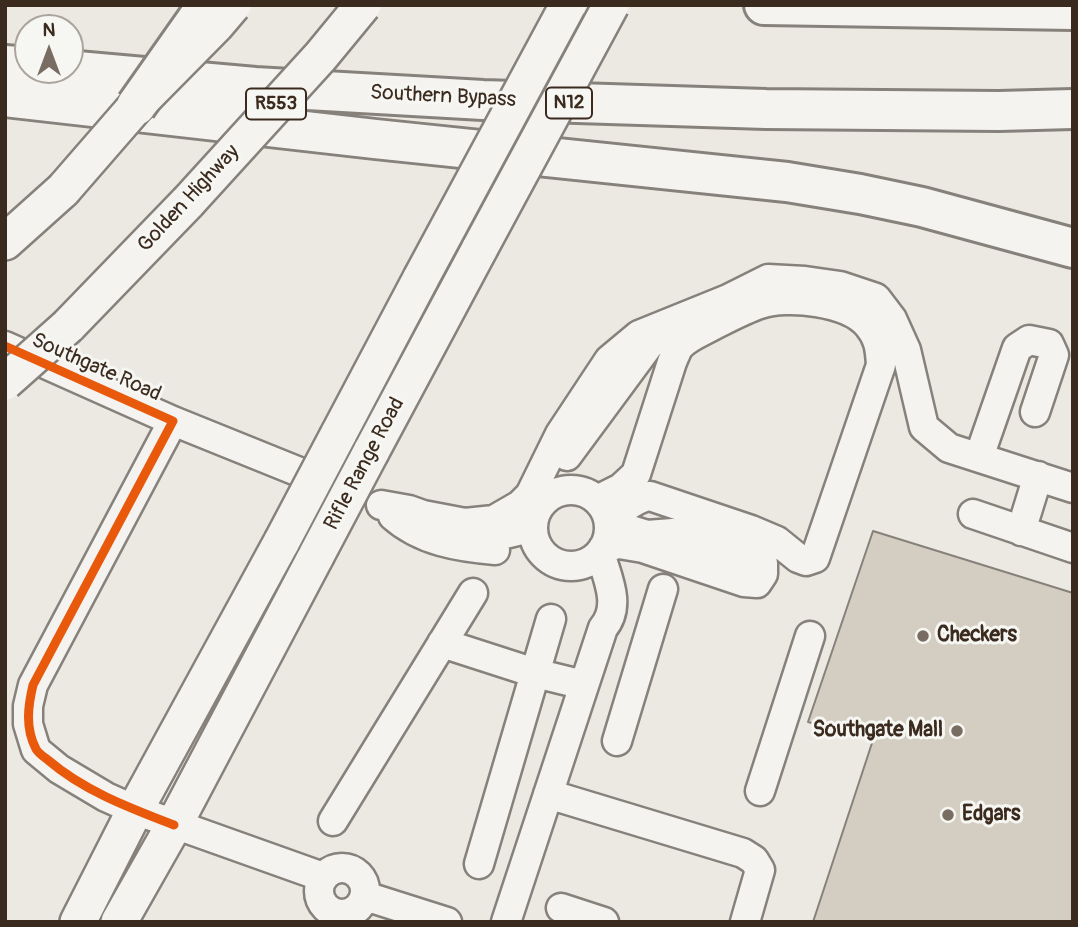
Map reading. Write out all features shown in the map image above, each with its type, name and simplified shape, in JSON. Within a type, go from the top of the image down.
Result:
[{"type":"highway","points":[[135,106],[207,5]]},
{"type":"highway","points":[[764,5],[1073,10]]},
{"type":"highway","name":"Southern Bypass","points":[[84,72],[255,87],[496,101],[766,110],[1073,109]]},
{"type":"highway","points":[[5,97],[787,182],[922,207],[1073,248]]},
{"type":"main road","points":[[5,242],[63,190],[135,106],[216,26],[233,5]]},
{"type":"main road","name":"Golden Highway","points":[[5,382],[68,326],[188,202],[321,55],[362,5]]},
{"type":"main road","name":"Rifle Range Road","points":[[78,922],[135,810],[568,5]]},
{"type":"main road","name":"Rifle Range Road","points":[[119,922],[174,825],[611,5]]},
{"type":"street","points":[[546,499],[560,434],[609,360],[639,335],[728,299],[768,279],[840,286],[876,298],[892,319],[906,350],[924,427],[949,448],[1073,488]]},
{"type":"street","points":[[381,505],[405,527],[441,542],[520,552],[560,562],[584,563],[604,528],[621,488],[636,474],[678,348],[727,318],[762,303],[794,299],[821,303],[848,310],[867,323],[879,344],[881,365],[815,558],[806,561],[777,541],[751,530],[650,496],[640,497],[628,504],[604,528]]},
{"type":"street","points":[[603,628],[601,611],[584,575],[540,550],[534,539],[533,527],[546,499],[564,472],[565,458],[649,345],[681,319]]},
{"type":"street","points":[[979,457],[1017,348],[1029,340],[1049,344],[1054,355],[1035,412]]},
{"type":"street","name":"Southgate Road","points":[[5,346],[173,421],[445,530],[489,538],[522,530],[546,499]]},
{"type":"street","points":[[173,421],[33,685],[28,706],[17,721],[36,750],[58,769],[106,797],[174,825],[323,877]]},
{"type":"street","points":[[1021,531],[1038,476]]},
{"type":"street","points":[[506,922],[603,628],[613,608],[604,528],[587,492],[546,499]]},
{"type":"street","points":[[973,514],[1073,548]]},
{"type":"street","points":[[617,741],[663,589]]},
{"type":"street","points":[[333,821],[473,593]]},
{"type":"street","points":[[479,864],[551,619]]},
{"type":"street","points":[[760,790],[810,636]]},
{"type":"street","points":[[442,643],[535,673],[632,688]]},
{"type":"street","points":[[548,794],[743,853],[754,860],[760,870],[759,881],[745,922]]},
{"type":"street","points":[[336,868],[352,869],[363,880],[365,896],[362,903],[349,913],[332,917],[319,898],[318,890],[323,877],[336,868]]},
{"type":"street","points":[[365,896],[447,922]]},
{"type":"street","points":[[561,908],[604,922]]},
{"type":"building","name":"Southgate Mall","points":[[873,531],[1073,593],[1073,922],[813,922],[873,740],[808,722]]},
{"type":"cycle path","points":[[5,346],[173,421],[33,685],[29,717],[30,733],[37,750],[62,771],[108,798],[174,825]]},
{"type":"place","name":"Checkers","points":[[923,636]]},
{"type":"place","name":"Southgate Mall","points":[[957,731]]},
{"type":"place","name":"Edgars","points":[[948,815]]}]
